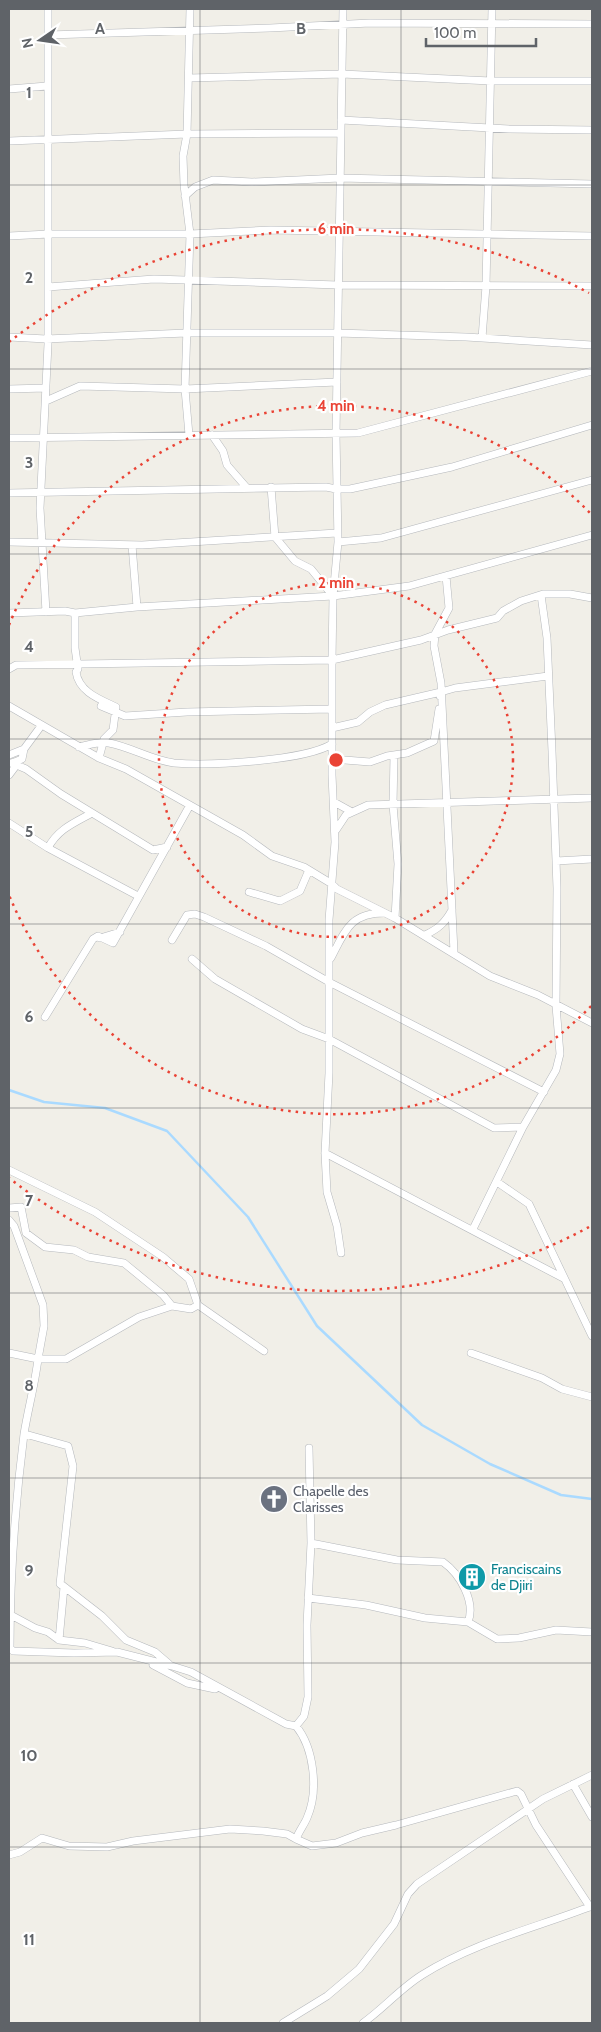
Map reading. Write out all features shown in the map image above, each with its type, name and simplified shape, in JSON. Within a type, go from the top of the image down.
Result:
[{"type":"street","points":[[46,612],[41,543],[41,492],[46,402],[49,234],[47,138],[48,9]]},
{"type":"street","points":[[189,435],[185,389],[190,234],[185,196],[183,156],[187,134],[190,9]]},
{"type":"street","points":[[341,1253],[337,1226],[327,1192],[325,1154],[335,833],[332,759],[332,660],[333,596],[338,542],[336,434],[343,9]]},
{"type":"street","points":[[482,338],[486,286],[486,183],[492,9]]},
{"type":"street","points":[[48,35],[343,24],[592,24]]},
{"type":"street","points":[[189,78],[342,74],[491,81],[592,81]]},
{"type":"street","points":[[9,89],[47,86]]},
{"type":"street","points":[[340,120],[488,128],[592,130]]},
{"type":"street","points":[[9,141],[47,138],[187,134],[340,132]]},
{"type":"street","points":[[185,196],[195,187],[213,180],[252,182],[340,178],[486,183],[592,184]]},
{"type":"street","points":[[9,236],[49,234],[190,234],[271,230],[592,236]]},
{"type":"street","points":[[48,287],[154,278],[338,285],[592,286]]},
{"type":"street","points":[[9,337],[46,339],[186,333],[337,333],[482,338],[592,345]]},
{"type":"street","points":[[9,438],[43,436],[358,433],[592,371]]},
{"type":"street","points":[[46,402],[80,386],[185,389],[337,382]]},
{"type":"street","points":[[9,389],[46,388]]},
{"type":"street","points":[[9,493],[271,487],[350,489],[452,466],[592,425]]},
{"type":"street","points":[[212,435],[223,451],[227,465],[247,488]]},
{"type":"street","points":[[338,542],[381,538],[592,480]]},
{"type":"street","points":[[271,487],[275,537],[295,561],[311,569],[333,596]]},
{"type":"street","points":[[9,542],[132,545],[337,533]]},
{"type":"street","points":[[9,613],[65,611],[75,613],[137,607],[333,596],[409,586],[592,534]]},
{"type":"street","points":[[132,545],[137,607]]},
{"type":"street","points":[[446,576],[449,608],[435,634],[434,646],[441,692],[454,952]]},
{"type":"street","points":[[9,669],[16,665],[78,663],[332,660],[498,618],[503,612],[521,601],[541,595],[570,594],[592,598]]},
{"type":"street","points":[[472,1228],[497,1182],[523,1127],[556,1070],[560,1054],[556,1006],[556,861],[547,638],[541,595]]},
{"type":"street","points":[[75,613],[78,663],[76,676],[89,694],[116,707],[114,730],[103,742],[99,758]]},
{"type":"street","points":[[332,728],[358,722],[370,712],[385,705],[441,692],[548,676]]},
{"type":"street","points":[[332,759],[362,763],[394,756],[434,741],[441,692]]},
{"type":"street","points":[[9,706],[99,758],[126,769],[244,835],[272,856],[309,870],[332,884],[337,890],[395,918],[454,952],[490,976],[526,990],[592,1023]]},
{"type":"street","points":[[101,706],[125,716],[187,712],[332,709]]},
{"type":"street","points":[[10,759],[22,759],[24,750],[41,726]]},
{"type":"street","points":[[79,747],[103,742],[175,763],[278,758],[319,751],[332,744]]},
{"type":"street","points":[[394,756],[394,804],[398,864],[395,918]]},
{"type":"street","points":[[9,775],[15,767],[10,759]]},
{"type":"street","points":[[10,759],[92,813],[153,850],[167,847]]},
{"type":"street","points":[[335,833],[346,815],[368,805],[592,798]]},
{"type":"street","points":[[334,802],[352,812]]},
{"type":"street","points":[[45,1017],[92,939],[98,936],[114,943],[138,896],[190,805]]},
{"type":"street","points":[[48,848],[55,835],[92,813]]},
{"type":"street","points":[[9,823],[48,848],[138,896]]},
{"type":"street","points":[[556,861],[592,859]]},
{"type":"street","points":[[249,892],[280,901],[300,891],[309,870]]},
{"type":"street","points":[[425,935],[437,929],[446,921],[452,910]]},
{"type":"street","points":[[330,961],[346,928],[355,920],[365,914],[386,913]]},
{"type":"street","points":[[172,940],[187,915],[195,914],[266,946],[329,982],[544,1092]]},
{"type":"street","points":[[192,959],[215,979],[302,1030],[329,1039],[494,1128],[523,1127]]},
{"type":"street","points":[[325,1154],[472,1228],[563,1278]]},
{"type":"street","points":[[9,1170],[95,1212],[163,1257],[189,1279],[198,1306],[264,1351]]},
{"type":"street","points":[[497,1182],[529,1204],[592,1336]]},
{"type":"street","points":[[9,1208],[21,1207],[26,1233],[45,1247],[74,1250],[88,1257],[124,1263],[164,1295],[172,1306]]},
{"type":"street","points":[[9,1220],[14,1226],[43,1305],[44,1326],[24,1434],[9,1614],[10,1648],[12,1651],[82,1654],[117,1652]]},
{"type":"street","points":[[9,1353],[38,1359],[66,1359],[139,1317],[172,1306],[191,1309],[198,1306]]},
{"type":"street","points":[[471,1353],[542,1378],[562,1389],[592,1397]]},
{"type":"street","points":[[24,1434],[64,1444],[68,1446],[72,1458],[73,1466],[60,1584]]},
{"type":"street","points":[[296,1726],[304,1716],[308,1697],[308,1598],[311,1543],[309,1448]]},
{"type":"street","points":[[311,1543],[397,1560],[443,1562],[456,1575],[467,1595],[471,1608],[468,1622]]},
{"type":"street","points":[[59,1640],[64,1587],[60,1584]]},
{"type":"street","points":[[60,1584],[102,1616],[126,1640],[155,1652],[172,1666]]},
{"type":"street","points":[[308,1598],[366,1605],[425,1618],[468,1622],[497,1639],[519,1638],[556,1630],[592,1632]]},
{"type":"street","points":[[9,1614],[35,1628],[48,1632],[59,1640],[85,1643],[145,1661],[192,1672],[220,1690],[286,1724],[296,1726],[307,1746],[313,1778],[309,1810],[296,1839]]},
{"type":"street","points":[[145,1661],[187,1683],[220,1690]]},
{"type":"street","points":[[283,2023],[327,1996],[359,1969],[394,1924],[408,1894],[417,1884],[527,1809],[592,1775]]},
{"type":"street","points":[[573,1784],[592,1817]]},
{"type":"street","points":[[9,1855],[20,1852],[42,1838],[69,1846],[107,1846],[230,1829],[287,1834],[312,1846],[336,1844],[362,1833],[517,1791],[521,1794],[527,1809],[591,1906],[509,1934],[441,1964],[408,1985],[363,2023]]},
{"type":"waterway","points":[[9,1090],[44,1102],[105,1108],[167,1131],[248,1217],[317,1326],[422,1425],[490,1464],[561,1495],[592,1499]]},
{"type":"place","name":"Chapelle des Clarisses","points":[[274,1499]]},
{"type":"place","name":"Franciscains de Djiri","points":[[472,1577]]}]
